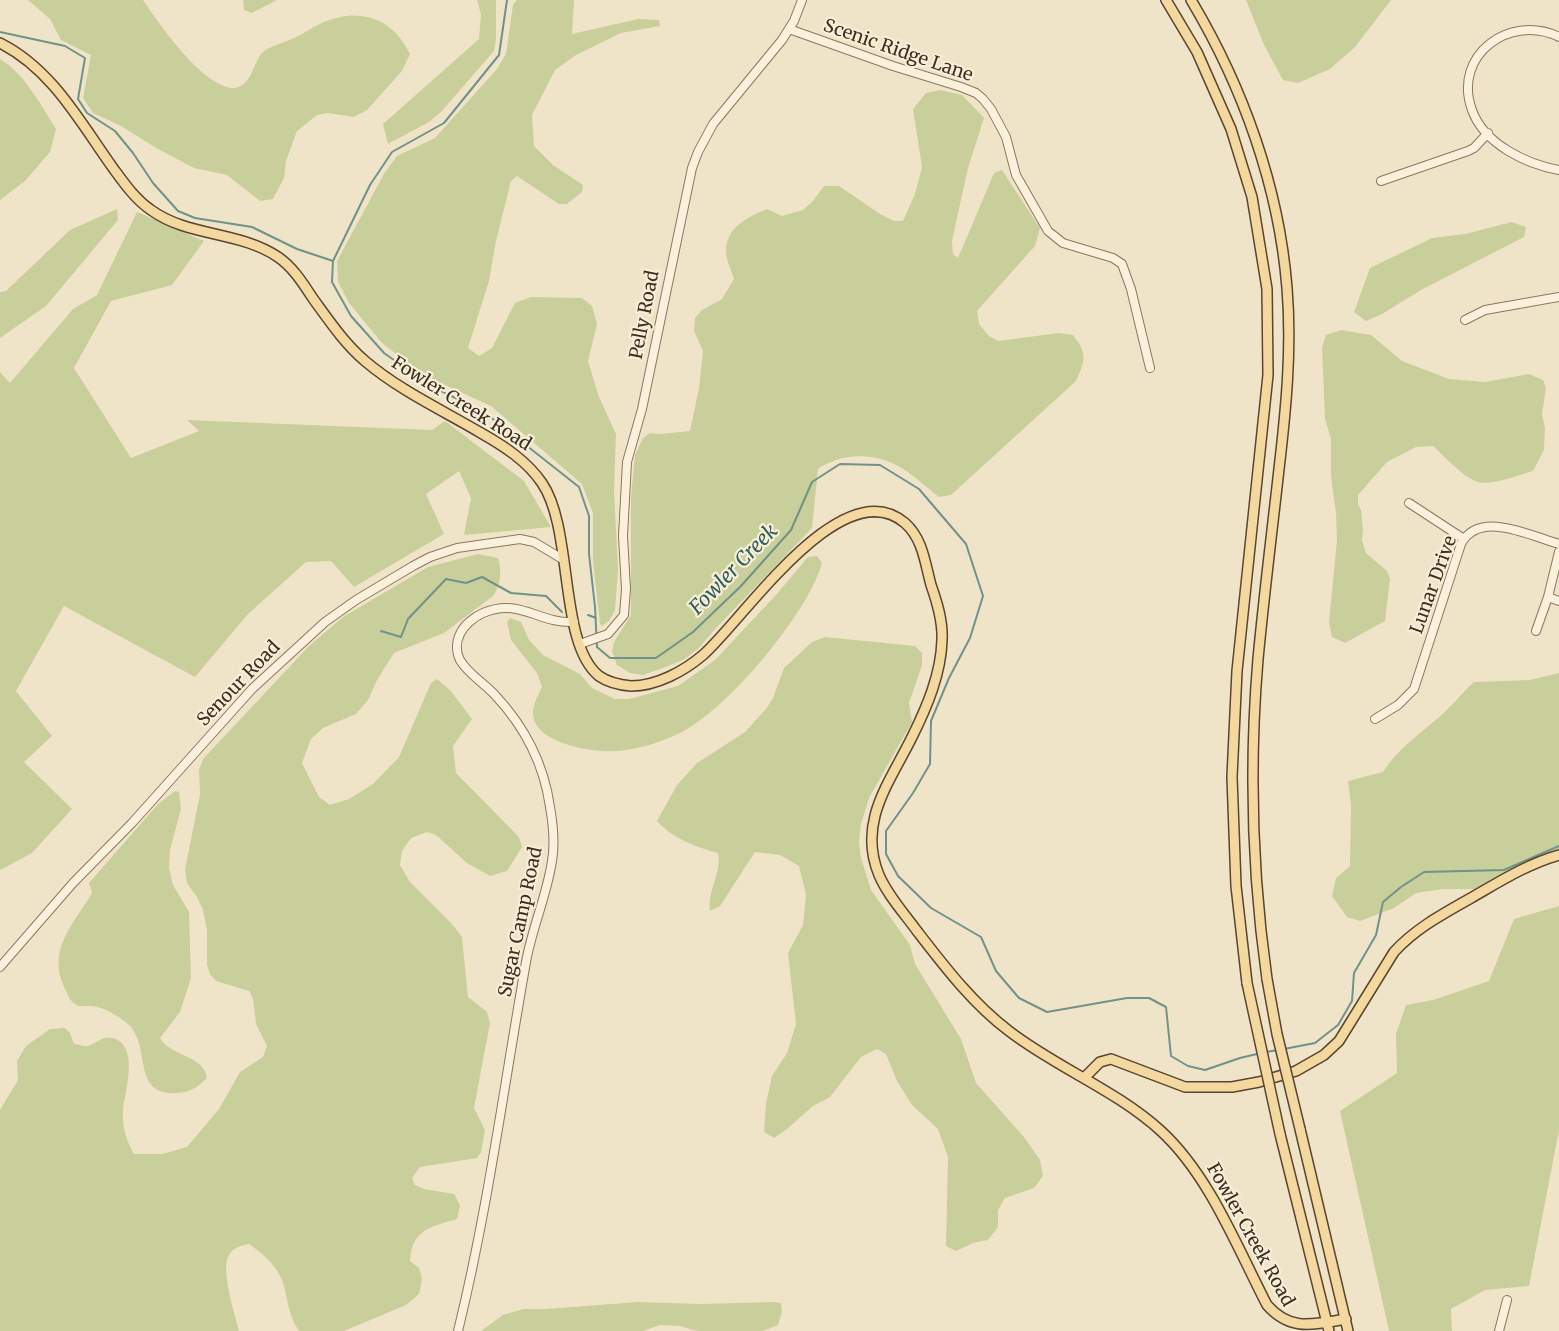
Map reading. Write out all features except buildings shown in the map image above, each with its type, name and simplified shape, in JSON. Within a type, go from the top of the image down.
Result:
[{"type":"main road","points":[[1166,0],[1197,52],[1231,129],[1252,197],[1267,289],[1268,375],[1237,671],[1232,777],[1236,876],[1247,983],[1280,1134],[1328,1327]]},
{"type":"main road","points":[[1191,0],[1233,82],[1260,152],[1284,255],[1288,333],[1287,393],[1254,717],[1252,777],[1256,886],[1267,979],[1282,1054],[1348,1331]]},
{"type":"main road","name":"Fowler Creek Road","points":[[0,43],[30,62],[51,82],[125,185],[145,205],[169,221],[249,243],[279,258],[298,276],[339,334],[369,365],[493,440],[527,465],[543,485],[552,503],[580,644],[587,662],[598,675],[609,681],[622,686],[640,686],[672,675],[697,660],[803,546],[832,525],[859,513],[875,512],[889,515],[904,523],[919,541],[924,556],[940,618],[942,641],[938,666],[926,709],[888,782],[871,832],[873,858],[889,893],[937,957],[983,1009],[1010,1033],[1145,1118],[1177,1147],[1204,1185],[1276,1318],[1285,1324],[1299,1328],[1328,1327],[1346,1319]]},
{"type":"main road","points":[[1084,1078],[1100,1062],[1111,1059],[1185,1087],[1232,1087],[1296,1071],[1324,1055],[1339,1041],[1394,952],[1405,940],[1422,927],[1507,877],[1537,862],[1559,855]]},
{"type":"street","name":"Pelly Road","points":[[580,644],[608,634],[624,615],[626,605],[623,536],[627,462],[642,409],[692,168],[713,124],[789,29],[802,0]]},
{"type":"street","name":"Scenic Ridge Lane","points":[[789,29],[893,66],[965,88],[983,99],[991,108],[1006,137],[1016,175],[1048,231],[1063,243],[1113,258],[1122,264],[1131,289],[1150,368]]},
{"type":"street","points":[[1559,37],[1530,29],[1516,31],[1496,39],[1480,54],[1474,64],[1469,99],[1476,118],[1488,133],[1512,153],[1543,167],[1559,170]]},
{"type":"street","points":[[1381,181],[1468,151],[1488,133]]},
{"type":"street","points":[[1465,320],[1485,310],[1559,297]]},
{"type":"street","points":[[1409,503],[1464,539]]},
{"type":"street","name":"Lunar Drive","points":[[1375,719],[1398,705],[1414,689],[1464,539],[1480,527],[1494,525],[1559,544]]},
{"type":"street","name":"Senour Road","points":[[0,967],[73,883],[132,823],[252,688],[325,622],[356,600],[413,566],[430,557],[457,548],[520,538],[534,542],[564,560]]},
{"type":"street","points":[[1536,631],[1548,597],[1559,552]]},
{"type":"street","points":[[1548,597],[1559,601]]},
{"type":"street","name":"Sugar Camp Road","points":[[458,1331],[474,1269],[528,954],[551,869],[553,844],[548,794],[537,759],[526,736],[516,718],[464,666],[459,658],[457,644],[460,634],[477,615],[505,606],[519,608],[555,621],[574,622]]},
{"type":"street","points":[[1499,1331],[1507,1300]]},
{"type":"green space","points":[[28,0],[143,0],[195,66],[221,85],[233,88],[239,87],[247,80],[264,51],[336,18],[362,16],[384,24],[403,42],[410,54],[402,71],[367,110],[354,117],[328,113],[317,115],[297,131],[286,161],[284,178],[273,199],[260,201],[227,175],[194,168],[121,126],[93,113],[83,98],[91,55],[61,40],[50,19]]},
{"type":"green space","points":[[243,0],[277,0],[252,13],[244,10]]},
{"type":"green space","points":[[477,0],[496,0],[494,51],[441,112],[429,122],[388,144],[383,124],[479,39],[481,14]]},
{"type":"green space","points":[[517,0],[574,0],[572,34],[638,19],[659,20],[660,26],[621,33],[576,55],[555,70],[532,115],[534,146],[553,165],[583,185],[582,192],[567,204],[559,204],[517,176],[511,181],[489,281],[468,348],[479,356],[492,348],[515,303],[531,297],[582,298],[592,306],[597,324],[588,361],[599,397],[616,434],[614,490],[618,570],[615,610],[609,621],[602,626],[593,561],[593,513],[582,484],[491,406],[423,375],[382,343],[349,303],[338,282],[337,261],[385,172],[397,156],[435,138],[497,69],[506,54],[513,5]]},
{"type":"green space","points":[[1246,0],[1391,0],[1355,47],[1330,69],[1298,83],[1283,80],[1264,45]]},
{"type":"green space","points":[[0,59],[25,81],[56,129],[50,152],[25,181],[0,200]]},
{"type":"green space","points":[[940,90],[962,95],[984,118],[968,168],[952,241],[953,254],[958,258],[994,173],[1002,170],[1040,228],[1035,246],[977,311],[979,324],[989,336],[998,341],[1059,333],[1073,335],[1081,347],[1084,358],[1076,381],[951,495],[939,497],[904,469],[878,458],[847,457],[818,469],[812,528],[699,648],[683,660],[663,668],[643,675],[630,673],[617,665],[612,651],[614,642],[631,615],[631,497],[635,455],[643,438],[650,433],[690,431],[699,388],[703,351],[694,331],[695,318],[702,310],[722,299],[734,279],[726,254],[730,235],[746,219],[767,209],[782,216],[803,210],[824,186],[839,186],[880,214],[894,221],[903,221],[915,194],[922,167],[913,109],[926,93]]},
{"type":"green space","points":[[117,209],[118,220],[46,306],[0,338],[0,292],[6,291],[70,230]]},
{"type":"green space","points":[[137,212],[204,241],[172,285],[111,301],[74,368],[131,458],[199,431],[187,420],[432,430],[445,421],[524,481],[551,527],[464,535],[471,498],[459,471],[426,494],[444,534],[354,587],[331,561],[306,562],[248,614],[195,677],[64,606],[16,691],[52,736],[24,762],[72,809],[32,853],[0,870],[0,372],[10,383],[73,309],[97,295]]},
{"type":"green space","points":[[1512,222],[1526,227],[1524,237],[1421,290],[1382,314],[1366,321],[1354,312],[1370,268],[1432,238],[1465,234]]},
{"type":"green space","points":[[1341,330],[1371,335],[1402,361],[1449,379],[1485,382],[1529,374],[1543,380],[1546,388],[1542,414],[1545,428],[1544,450],[1533,471],[1497,481],[1478,482],[1460,471],[1433,446],[1416,447],[1387,462],[1358,495],[1363,530],[1362,540],[1366,553],[1387,571],[1390,579],[1385,621],[1345,643],[1332,637],[1329,622],[1337,540],[1331,476],[1331,439],[1325,419],[1322,347],[1326,335]]},
{"type":"green space","points":[[478,554],[498,558],[500,577],[493,596],[444,633],[394,653],[377,680],[368,700],[356,714],[323,728],[311,739],[302,763],[319,797],[330,805],[349,799],[373,784],[399,757],[431,683],[437,679],[450,690],[472,719],[453,746],[456,773],[519,837],[522,847],[507,871],[490,876],[467,863],[436,835],[427,832],[411,838],[402,851],[400,865],[410,882],[462,937],[468,997],[487,1012],[490,1023],[474,1108],[485,1130],[481,1152],[477,1158],[420,1167],[412,1178],[415,1185],[424,1189],[454,1194],[460,1205],[457,1219],[431,1227],[424,1231],[415,1242],[410,1261],[419,1268],[422,1279],[419,1294],[406,1305],[344,1331],[299,1331],[291,1316],[279,1274],[269,1261],[249,1244],[233,1250],[227,1262],[227,1281],[239,1331],[0,1331],[0,1110],[18,1080],[17,1061],[26,1046],[50,1029],[65,1028],[70,1033],[74,1044],[87,1046],[109,1037],[121,1043],[129,1059],[123,1122],[134,1154],[162,1154],[187,1147],[219,1109],[240,1072],[263,1057],[267,1046],[256,1024],[253,999],[249,991],[216,981],[210,974],[207,965],[207,930],[203,910],[187,883],[185,870],[200,794],[199,770],[203,759],[309,646],[343,617],[428,567]]},
{"type":"green space","points":[[817,556],[822,563],[814,584],[801,607],[763,659],[719,705],[678,734],[640,747],[607,751],[567,744],[543,732],[536,724],[533,710],[542,687],[537,673],[511,640],[507,622],[510,618],[521,622],[529,640],[543,655],[580,674],[592,688],[615,699],[629,699],[678,686],[715,660],[808,557]]},
{"type":"green space","points":[[825,637],[915,646],[922,653],[922,665],[909,703],[912,722],[869,798],[861,824],[859,842],[861,858],[871,890],[910,945],[915,964],[961,1039],[976,1083],[1024,1137],[1040,1160],[1043,1176],[1034,1188],[1005,1198],[998,1210],[998,1227],[988,1240],[973,1243],[956,1251],[946,1246],[948,1157],[938,1129],[912,1105],[897,1081],[886,1054],[877,1049],[861,1057],[830,1097],[813,1106],[774,1138],[764,1132],[766,1104],[772,1076],[787,1053],[796,1024],[788,953],[803,925],[806,895],[799,866],[780,855],[755,852],[720,906],[710,911],[718,868],[718,853],[693,845],[657,821],[677,785],[697,763],[745,732],[773,698],[784,668],[812,642]]},
{"type":"green space","points":[[1559,673],[1559,850],[1526,863],[1474,889],[1443,889],[1416,893],[1394,908],[1360,921],[1347,917],[1332,896],[1336,878],[1350,866],[1351,805],[1348,781],[1383,772],[1401,750],[1442,715],[1474,682],[1530,680]]},
{"type":"green space","points":[[175,791],[179,792],[181,809],[170,850],[169,868],[173,885],[189,912],[191,978],[180,1012],[160,1038],[172,1049],[200,1065],[205,1070],[207,1078],[192,1089],[175,1093],[162,1092],[147,1078],[136,1034],[126,1022],[95,1006],[79,1006],[72,1001],[60,975],[59,962],[64,938],[92,893],[89,883],[158,804]]},
{"type":"green space","points":[[1559,906],[1559,1130],[1529,1286],[1485,1290],[1451,1309],[1452,1331],[1389,1331],[1340,1111],[1397,1073],[1396,1034],[1406,1005],[1433,1000],[1489,981],[1514,919]]},
{"type":"green space","points":[[638,1302],[700,1304],[774,1302],[781,1303],[782,1312],[778,1325],[763,1331],[697,1331],[680,1326],[660,1325],[643,1331],[481,1331],[503,1315],[523,1309]]},
{"type":"waterway","name":"Fowler Creek","points":[[507,0],[499,55],[444,123],[392,152],[370,185],[333,261],[332,282],[351,316],[384,353],[431,386],[484,412],[579,487],[589,516],[589,554],[597,647],[610,658],[656,658],[693,632],[741,586],[791,530],[812,482],[840,464],[880,465],[919,489],[966,544],[983,596],[970,638],[949,678],[931,721],[930,764],[886,831],[886,854],[898,876],[931,908],[981,937],[996,971],[1019,998],[1047,1012],[1127,998],[1149,998],[1166,1007],[1171,1056],[1188,1066],[1205,1070],[1261,1053]]},
{"type":"waterway","points":[[0,32],[65,46],[85,58],[78,99],[87,113],[115,131],[153,183],[178,211],[195,218],[252,227],[297,249],[333,261]]},
{"type":"waterway","points":[[381,631],[401,637],[408,619],[446,579],[466,583],[482,577],[511,593],[546,596],[562,612]]},
{"type":"waterway","name":"Fowler Creek","points":[[588,615],[596,618]]},
{"type":"waterway","name":"Fowler Creek","points":[[1284,1049],[1315,1043],[1338,1025],[1352,1001],[1354,973],[1376,935],[1383,902],[1401,887],[1424,872],[1504,870],[1559,846]]},
{"type":"waterway","name":"Fowler Creek","points":[[1266,1052],[1278,1050]]}]
